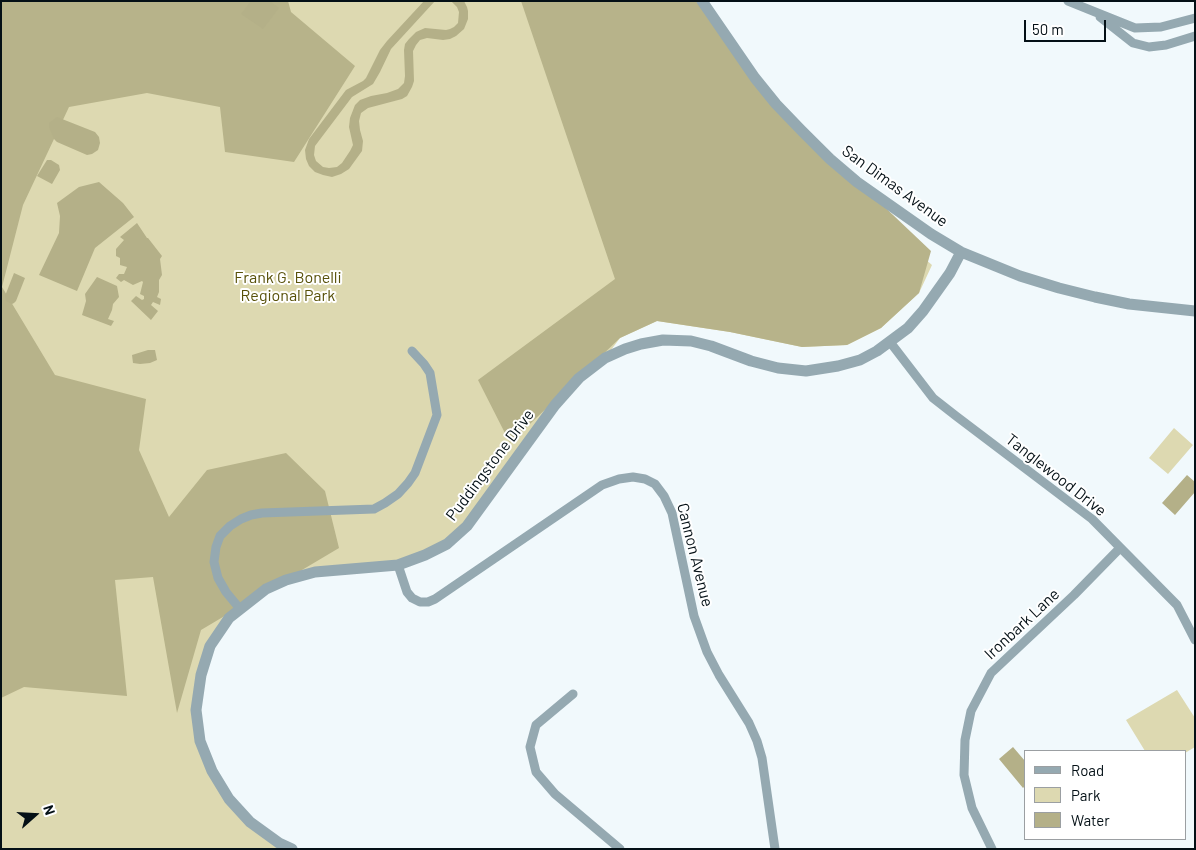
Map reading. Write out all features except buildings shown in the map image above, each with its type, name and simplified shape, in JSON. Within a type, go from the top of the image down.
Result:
[{"type":"street","name":"San Dimas Avenue","points":[[702,1],[755,78],[800,130],[857,182],[931,234],[961,252],[1020,276],[1129,304],[1195,311]]},
{"type":"street","points":[[1068,1],[1135,28],[1161,27],[1195,18]]},
{"type":"street","points":[[1092,11],[1133,43],[1149,48],[1195,36]]},
{"type":"street","name":"Puddingstone Drive","points":[[292,849],[279,843],[250,822],[229,799],[212,771],[200,741],[196,710],[203,668],[210,646],[230,618],[240,609],[266,589],[286,580],[315,572],[398,565],[447,544],[467,526],[555,405],[579,378],[605,358],[640,344],[663,340],[691,341],[711,346],[751,361],[778,368],[806,371],[860,360],[877,351],[908,328],[923,311],[950,273],[961,252]]},
{"type":"street","name":"Tanglewood Drive","points":[[890,342],[934,398],[1092,519],[1177,605],[1195,640]]},
{"type":"street","points":[[240,609],[226,592],[218,578],[214,562],[220,536],[230,526],[240,519],[262,513],[374,509],[385,504],[408,484],[415,473],[437,415],[430,373],[412,352]]},
{"type":"street","name":"Cannon Avenue","points":[[398,565],[407,592],[412,598],[420,602],[428,602],[602,485],[619,479],[633,477],[645,479],[655,484],[664,496],[672,513],[694,616],[706,652],[758,741],[775,849]]},
{"type":"street","name":"Ironbark Lane","points":[[992,849],[972,808],[964,775],[965,740],[971,711],[991,673],[1074,595],[1120,548]]},
{"type":"street","points":[[573,694],[536,725],[530,747],[536,772],[555,794],[620,849]]},
{"type":"green space","name":"Frank G. Bonelli Regional Park","points":[[1,1],[683,1],[819,167],[932,265],[919,293],[881,328],[847,345],[802,347],[730,332],[657,321],[620,338],[605,358],[579,378],[467,526],[425,555],[286,580],[230,618],[201,675],[200,741],[229,799],[292,849],[1,849]]},
{"type":"green space","points":[[1174,428],[1193,445],[1168,474],[1149,458]]},
{"type":"green space","points":[[1177,690],[1195,718],[1195,747],[1186,752],[1186,750],[1144,750],[1126,720]]},
{"type":"shaded area","points":[[1,1],[288,1],[291,12],[355,66],[294,162],[225,152],[220,107],[147,93],[69,107],[23,205],[2,287],[55,375],[146,399],[139,450],[169,517],[207,470],[286,453],[325,491],[339,548],[201,630],[177,713],[153,577],[115,580],[127,696],[24,687],[1,698]]},
{"type":"shaded area","points":[[521,1],[696,1],[776,104],[931,251],[919,293],[881,328],[847,345],[802,347],[730,332],[657,321],[620,338],[510,443],[478,380],[615,279]]},
{"type":"water","points":[[251,1],[270,1],[279,8],[263,29],[241,14]]},
{"type":"water","points":[[424,1],[435,1],[391,49],[373,84],[352,97],[315,146],[314,155],[316,161],[323,167],[337,167],[350,151],[353,145],[349,127],[355,105],[360,100],[398,89],[404,83],[405,44],[416,32],[425,28],[446,30],[454,27],[458,23],[459,12],[451,1],[464,1],[467,7],[468,19],[464,29],[450,39],[427,38],[420,40],[413,51],[414,81],[407,96],[368,108],[361,113],[359,121],[363,141],[362,151],[349,169],[332,177],[315,172],[309,166],[306,159],[305,150],[309,139],[346,90],[366,78],[380,50]]},
{"type":"water","points":[[57,117],[95,132],[99,137],[100,143],[98,150],[87,155],[57,142],[54,139],[49,123]]},
{"type":"water","points":[[47,160],[51,160],[59,165],[60,170],[52,184],[37,176]]},
{"type":"water","points":[[99,182],[123,203],[134,217],[95,248],[77,291],[39,275],[59,233],[60,216],[57,203],[79,187]]},
{"type":"water","points":[[137,223],[162,256],[160,259],[162,275],[159,280],[157,297],[161,299],[160,305],[153,302],[151,305],[158,311],[151,320],[131,301],[136,296],[142,300],[144,299],[144,296],[140,294],[143,282],[133,285],[124,280],[121,282],[116,278],[119,274],[124,274],[127,267],[120,265],[120,258],[116,256],[116,249],[124,240],[120,237]]},
{"type":"water","points":[[14,273],[25,278],[16,301],[12,304],[6,301],[5,296]]},
{"type":"water","points":[[97,277],[117,286],[119,297],[113,304],[108,319],[114,321],[111,326],[82,315],[86,301],[85,294]]},
{"type":"water","points":[[155,350],[157,360],[150,363],[133,363],[132,355]]},
{"type":"water","points":[[1187,475],[1195,482],[1195,492],[1175,515],[1162,503]]},
{"type":"water","points":[[1013,747],[1024,760],[1023,788],[999,759]]}]
